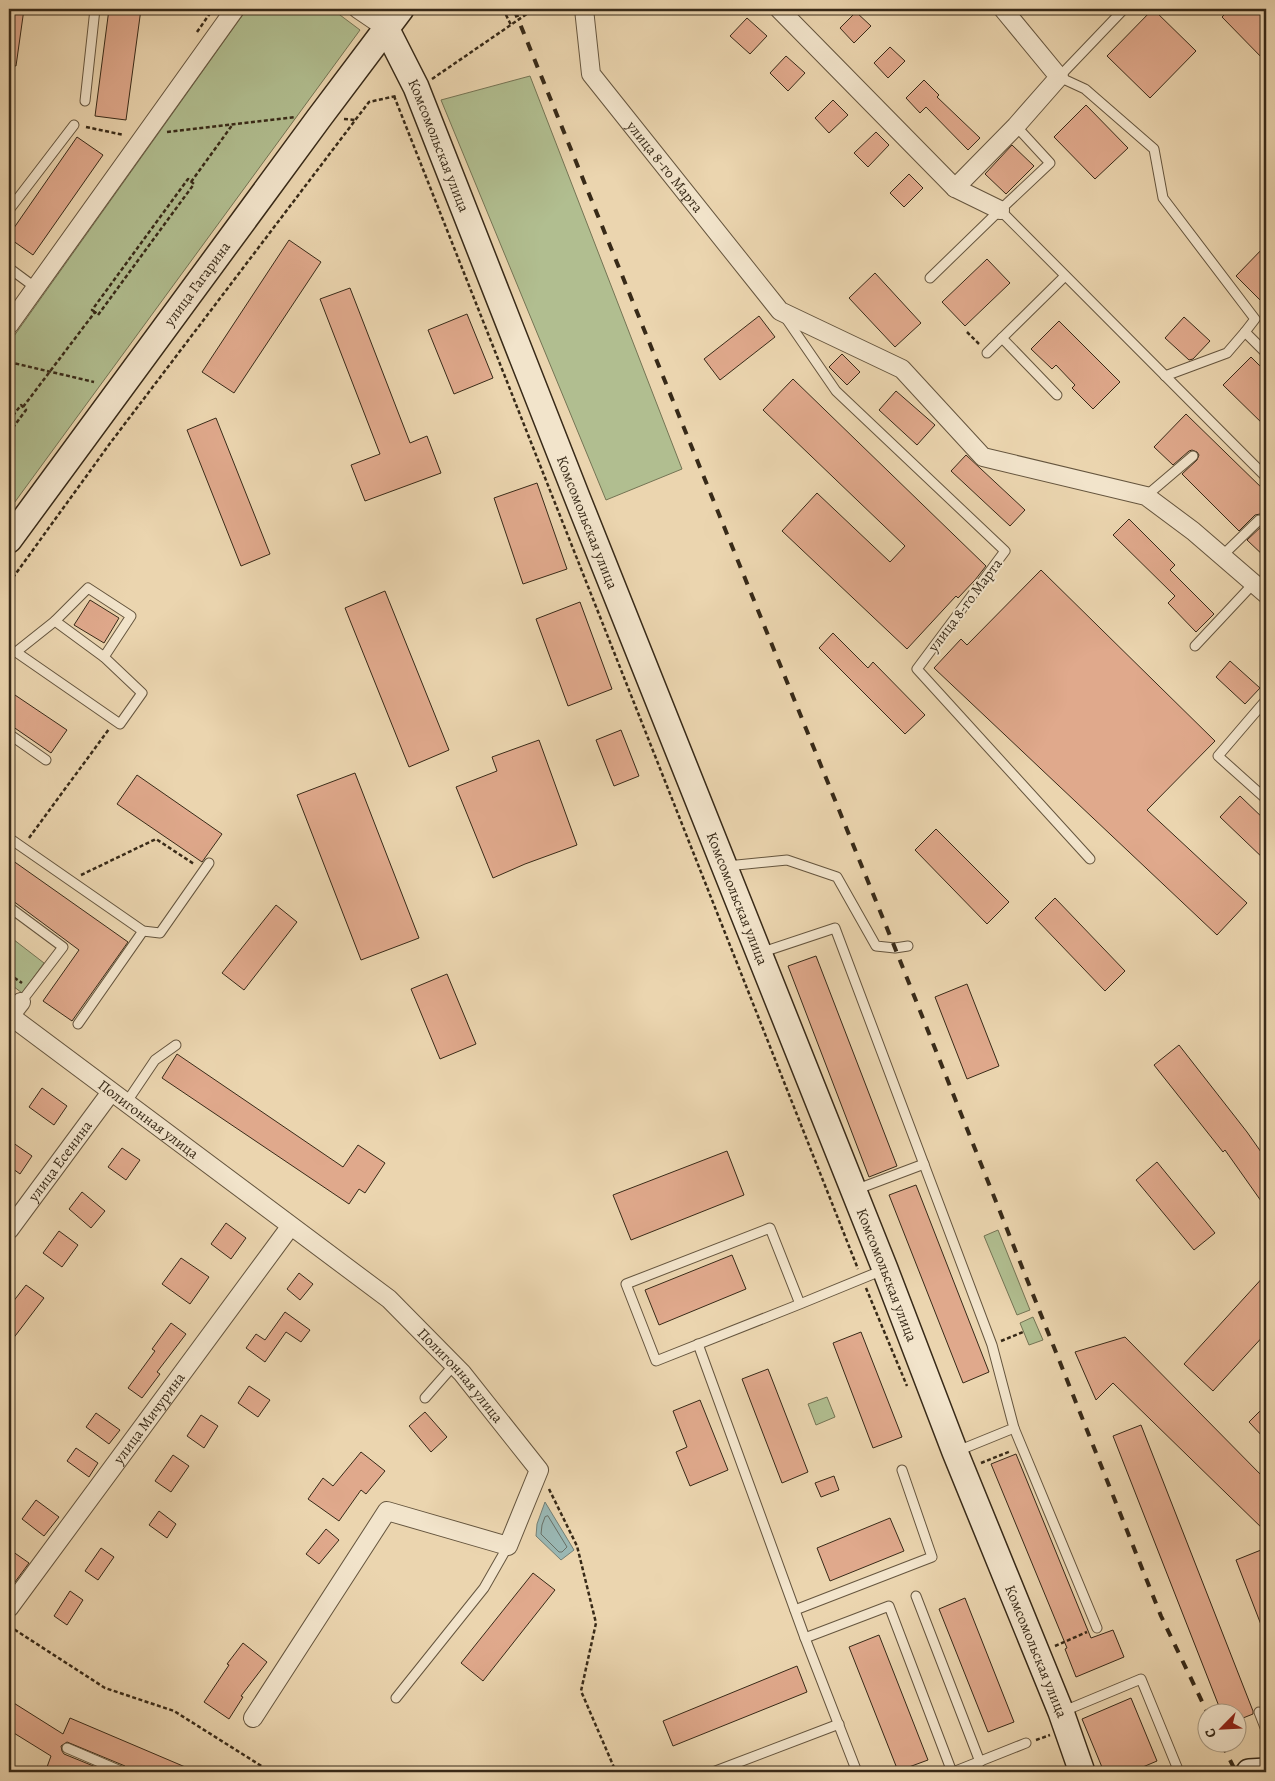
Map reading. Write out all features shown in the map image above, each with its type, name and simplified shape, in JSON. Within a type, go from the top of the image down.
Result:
[{"type":"street","points":[[9,324],[235,9]]},
{"type":"street","points":[[358,9],[386,28]]},
{"type":"street","name":"улица Гагарина","points":[[9,540],[401,9]]},
{"type":"street","name":"улица 8-го Марта","points":[[584,9],[591,74],[780,311],[902,370],[983,457],[1146,496],[1193,531],[1260,589]]},
{"type":"street","points":[[779,9],[955,188],[1000,210]]},
{"type":"street","points":[[955,188],[1016,126],[1059,77],[1004,9]]},
{"type":"street","name":"Комсомольская улица","points":[[386,28],[416,87],[573,488],[885,1268],[1054,1719],[1082,1772]]},
{"type":"street","points":[[9,1016],[26,996]]},
{"type":"street","name":"Полигонная улица","points":[[9,1016],[389,1300],[454,1365],[539,1470]]},
{"type":"street","name":"улица Есенина","points":[[9,1230],[110,1092]]},
{"type":"street","name":"улица Мичурина","points":[[9,1608],[290,1227]]},
{"type":"street","points":[[253,1718],[388,1511],[508,1546],[539,1470]]},
{"type":"street","points":[[1248,1772],[1266,1771]]},
{"type":"lane","points":[[85,101],[95,9]]},
{"type":"lane","points":[[1124,9],[1059,77],[1085,89],[1154,149],[1163,198],[1255,319],[1227,353],[1165,376]]},
{"type":"lane","points":[[9,210],[74,125]]},
{"type":"lane","points":[[930,278],[1050,163],[1016,126]]},
{"type":"lane","points":[[1000,210],[1266,477]]},
{"type":"lane","points":[[9,268],[36,288]]},
{"type":"lane","points":[[987,352],[1065,276]]},
{"type":"lane","name":"улица 8-го Марта","points":[[780,311],[836,391],[1005,551],[917,669],[1090,859]]},
{"type":"lane","points":[[1245,332],[1266,353]]},
{"type":"lane","points":[[1002,338],[1057,395]]},
{"type":"lane","points":[[1146,496],[1193,456]]},
{"type":"lane","points":[[1222,556],[1259,520]]},
{"type":"lane","points":[[55,621],[104,657],[142,693],[120,724],[12,653],[55,621],[88,588],[131,616],[104,657]]},
{"type":"lane","points":[[1195,646],[1260,589]]},
{"type":"lane","points":[[1266,700],[1218,756],[1266,799]]},
{"type":"lane","points":[[9,734],[46,760]]},
{"type":"lane","points":[[9,838],[143,931],[160,933],[206,867]]},
{"type":"lane","points":[[725,866],[787,860],[837,877],[876,946],[895,948],[908,946]]},
{"type":"lane","points":[[9,907],[63,947],[26,996]]},
{"type":"lane","points":[[760,953],[834,928],[992,1345],[1014,1428],[1097,1628]]},
{"type":"lane","points":[[78,1024],[143,931]]},
{"type":"lane","points":[[126,1104],[155,1060],[176,1045]]},
{"type":"lane","points":[[854,1191],[924,1164]]},
{"type":"lane","points":[[800,1304],[770,1228],[626,1284],[656,1361],[800,1304],[885,1268]]},
{"type":"lane","points":[[698,1344],[795,1610],[857,1772]]},
{"type":"lane","points":[[425,1398],[454,1365]]},
{"type":"lane","points":[[959,1462],[1014,1428]]},
{"type":"lane","points":[[795,1610],[932,1557],[902,1470]]},
{"type":"lane","points":[[396,1698],[489,1582],[508,1546]]},
{"type":"lane","points":[[916,1596],[980,1762]]},
{"type":"lane","points":[[806,1638],[889,1606],[952,1772],[1026,1743]]},
{"type":"lane","points":[[1054,1719],[1141,1679],[1179,1772]]},
{"type":"lane","points":[[1259,1712],[1266,1730]]},
{"type":"lane","points":[[713,1772],[839,1724]]},
{"type":"lane","points":[[67,1748],[123,1772]]},
{"type":"path","points":[[504,9],[511,25]]},
{"type":"path","points":[[431,80],[534,9]]},
{"type":"path","points":[[9,583],[129,418],[369,102],[403,94]]},
{"type":"path","points":[[394,96],[862,1278],[907,1387]]},
{"type":"path","points":[[74,125],[127,136],[296,117],[355,120]]},
{"type":"path","points":[[191,182],[233,124]]},
{"type":"path","points":[[188,180],[191,182],[194,184],[98,315],[92,310],[188,180]]},
{"type":"path","points":[[9,421],[21,405],[23,407],[95,312]]},
{"type":"path","points":[[967,332],[987,352]]},
{"type":"path","points":[[9,362],[94,382]]},
{"type":"path","points":[[9,433],[26,410],[23,407]]},
{"type":"path","points":[[22,847],[115,721]]},
{"type":"path","points":[[70,880],[156,838],[206,867]]},
{"type":"path","points":[[9,974],[26,996]]},
{"type":"path","points":[[992,1345],[1023,1332]]},
{"type":"path","points":[[959,1462],[1018,1448]]},
{"type":"path","points":[[539,1470],[578,1546],[596,1623],[581,1691],[616,1772]]},
{"type":"path","points":[[9,1626],[105,1688],[174,1711],[271,1772]]},
{"type":"path","points":[[1059,1654],[1055,1646],[1097,1628]]},
{"type":"path","points":[[1026,1743],[1051,1735],[1054,1719]]},
{"type":"green space","points":[[247,9],[332,9],[360,30],[9,510],[9,343]]},
{"type":"green space","points":[[530,76],[682,469],[606,500],[441,100]]},
{"type":"green space","points":[[9,936],[44,963],[22,993],[9,983]]},
{"type":"green space","points":[[998,1230],[1030,1310],[1017,1315],[984,1236]]},
{"type":"green space","points":[[1033,1317],[1043,1340],[1029,1345],[1020,1323]]},
{"type":"green space","points":[[827,1397],[835,1417],[816,1425],[808,1404]]},
{"type":"water","points":[[545,1502],[574,1550],[561,1560],[536,1536],[537,1524]]},
{"type":"building","points":[[9,9],[24,9],[16,66],[9,65]]},
{"type":"building","points":[[109,9],[141,9],[126,120],[95,116]]},
{"type":"building","points":[[1153,9],[1196,51],[1150,98],[1107,56]]},
{"type":"building","points":[[1230,9],[1266,9],[1266,62],[1222,17]]},
{"type":"building","points":[[856,12],[871,26],[854,43],[840,28]]},
{"type":"building","points":[[747,18],[767,36],[750,54],[730,36]]},
{"type":"building","points":[[890,47],[905,61],[888,78],[874,63]]},
{"type":"building","points":[[786,56],[805,73],[788,91],[770,73]]},
{"type":"building","points":[[924,80],[939,95],[937,97],[980,138],[968,150],[926,107],[920,113],[906,98]]},
{"type":"building","points":[[833,100],[848,115],[829,133],[815,118]]},
{"type":"building","points":[[1086,105],[1128,148],[1095,179],[1054,137]]},
{"type":"building","points":[[876,132],[889,145],[868,167],[854,153]]},
{"type":"building","points":[[77,137],[103,155],[33,255],[9,238],[9,235]]},
{"type":"building","points":[[1012,145],[1034,166],[1006,194],[985,174]]},
{"type":"building","points":[[909,174],[923,188],[904,207],[890,193]]},
{"type":"building","points":[[289,240],[321,262],[234,393],[202,372]]},
{"type":"building","points":[[1266,245],[1266,306],[1236,276]]},
{"type":"building","points":[[987,259],[1010,283],[965,326],[942,302]]},
{"type":"building","points":[[875,273],[921,323],[895,347],[849,298]]},
{"type":"building","points":[[350,288],[410,443],[427,436],[441,473],[365,501],[351,465],[380,454],[320,299]]},
{"type":"building","points":[[467,314],[493,378],[454,394],[428,330]]},
{"type":"building","points":[[759,316],[775,337],[720,380],[704,359]]},
{"type":"building","points":[[1184,317],[1210,341],[1193,359],[1189,360],[1165,338]]},
{"type":"building","points":[[1059,321],[1120,382],[1093,409],[1072,388],[1075,385],[1056,365],[1052,369],[1031,349]]},
{"type":"building","points":[[842,354],[860,372],[847,385],[829,367]]},
{"type":"building","points":[[1251,357],[1266,372],[1266,427],[1223,385]]},
{"type":"building","points":[[793,379],[986,566],[958,598],[956,596],[907,649],[782,531],[817,493],[890,562],[905,546],[763,410]]},
{"type":"building","points":[[896,391],[935,425],[917,445],[879,410]]},
{"type":"building","points":[[1186,414],[1266,492],[1266,558],[1247,540],[1264,524],[1265,519],[1263,515],[1255,515],[1239,531],[1182,474],[1197,460],[1199,455],[1197,452],[1189,451],[1173,465],[1154,447]]},
{"type":"building","points":[[216,418],[270,554],[241,566],[187,430]]},
{"type":"building","points":[[966,455],[1025,510],[1010,526],[951,471]]},
{"type":"building","points":[[537,483],[567,569],[523,584],[494,498]]},
{"type":"building","points":[[1129,519],[1175,565],[1170,570],[1214,614],[1196,632],[1168,603],[1175,596],[1113,535]]},
{"type":"building","points":[[1041,570],[1215,741],[1147,810],[1247,903],[1217,935],[934,668],[961,639],[967,645]]},
{"type":"building","points":[[385,591],[449,750],[409,767],[345,608]]},
{"type":"building","points":[[90,600],[119,618],[104,643],[74,625]]},
{"type":"building","points":[[580,602],[612,689],[568,706],[536,619]]},
{"type":"building","points":[[833,633],[868,668],[873,662],[925,715],[905,734],[819,648]]},
{"type":"building","points":[[1230,661],[1260,688],[1245,704],[1216,677]]},
{"type":"building","points":[[9,691],[67,730],[51,753],[9,724]]},
{"type":"building","points":[[621,730],[639,776],[614,786],[596,740]]},
{"type":"building","points":[[539,740],[577,845],[493,878],[456,787],[497,771],[492,757]]},
{"type":"building","points":[[355,773],[419,938],[361,960],[297,795]]},
{"type":"building","points":[[137,775],[222,834],[202,862],[117,804]]},
{"type":"building","points":[[1240,796],[1266,821],[1266,861],[1220,817]]},
{"type":"building","points":[[936,829],[1009,902],[987,924],[915,850]]},
{"type":"building","points":[[9,858],[128,942],[72,1021],[43,1001],[79,950],[9,898]]},
{"type":"building","points":[[1055,898],[1125,971],[1105,991],[1035,918]]},
{"type":"building","points":[[276,905],[297,922],[244,990],[222,973]]},
{"type":"building","points":[[816,956],[897,1166],[869,1177],[788,966]]},
{"type":"building","points":[[447,974],[476,1044],[440,1059],[411,989]]},
{"type":"building","points":[[967,984],[999,1066],[967,1079],[935,997]]},
{"type":"building","points":[[1179,1045],[1266,1159],[1266,1208],[1225,1150],[1223,1152],[1154,1065]]},
{"type":"building","points":[[177,1054],[343,1167],[358,1145],[385,1163],[365,1193],[359,1189],[349,1204],[162,1078]]},
{"type":"building","points":[[42,1088],[67,1106],[54,1125],[29,1107]]},
{"type":"building","points":[[9,1140],[32,1156],[20,1174],[9,1166]]},
{"type":"building","points":[[122,1148],[140,1160],[126,1180],[108,1167]]},
{"type":"building","points":[[727,1151],[744,1195],[631,1240],[613,1195]]},
{"type":"building","points":[[1157,1162],[1215,1233],[1194,1250],[1136,1180]]},
{"type":"building","points":[[916,1185],[989,1372],[963,1383],[889,1195]]},
{"type":"building","points":[[82,1192],[105,1211],[91,1228],[69,1209]]},
{"type":"building","points":[[226,1223],[246,1238],[231,1259],[211,1244]]},
{"type":"building","points":[[59,1231],[78,1245],[62,1267],[43,1253]]},
{"type":"building","points":[[732,1255],[746,1289],[659,1325],[645,1290]]},
{"type":"building","points":[[181,1258],[209,1277],[190,1304],[162,1284]]},
{"type":"building","points":[[299,1273],[313,1284],[300,1300],[287,1289]]},
{"type":"building","points":[[1266,1274],[1266,1333],[1213,1391],[1184,1364]]},
{"type":"building","points":[[26,1285],[44,1298],[9,1344],[9,1307]]},
{"type":"building","points":[[285,1312],[310,1330],[301,1342],[286,1332],[265,1362],[246,1348],[256,1334],[265,1340]]},
{"type":"building","points":[[171,1323],[186,1334],[157,1372],[160,1374],[142,1398],[128,1388],[155,1351],[152,1349]]},
{"type":"building","points":[[861,1332],[902,1437],[873,1448],[833,1343]]},
{"type":"building","points":[[1125,1337],[1266,1480],[1266,1532],[1113,1383],[1096,1400],[1075,1352]]},
{"type":"building","points":[[768,1369],[808,1472],[782,1483],[742,1379]]},
{"type":"building","points":[[249,1386],[270,1400],[258,1417],[238,1403]]},
{"type":"building","points":[[700,1400],[728,1470],[690,1486],[676,1452],[687,1447],[673,1411]]},
{"type":"building","points":[[1266,1405],[1266,1440],[1249,1422]]},
{"type":"building","points":[[425,1412],[447,1437],[431,1452],[409,1426]]},
{"type":"building","points":[[96,1413],[120,1430],[109,1444],[86,1427]]},
{"type":"building","points":[[201,1415],[218,1426],[204,1448],[187,1436]]},
{"type":"building","points":[[1141,1425],[1253,1714],[1248,1716],[1248,1704],[1218,1704],[1113,1436]]},
{"type":"building","points":[[76,1448],[98,1463],[89,1477],[67,1461]]},
{"type":"building","points":[[361,1452],[385,1471],[366,1494],[361,1490],[339,1521],[308,1499],[323,1478],[333,1486]]},
{"type":"building","points":[[1016,1454],[1091,1638],[1113,1630],[1124,1657],[1076,1677],[1065,1649],[1067,1648],[991,1464]]},
{"type":"building","points":[[173,1455],[189,1466],[171,1492],[155,1481]]},
{"type":"building","points":[[834,1476],[839,1490],[821,1497],[815,1483]]},
{"type":"building","points":[[36,1500],[59,1517],[44,1536],[22,1519]]},
{"type":"building","points":[[159,1511],[176,1524],[167,1538],[149,1525]]},
{"type":"building","points":[[890,1518],[904,1551],[830,1581],[817,1548]]},
{"type":"building","points":[[326,1529],[339,1540],[319,1564],[306,1554]]},
{"type":"building","points":[[101,1548],[114,1557],[98,1580],[85,1571]]},
{"type":"building","points":[[1266,1548],[1266,1635],[1265,1635],[1236,1560]]},
{"type":"building","points":[[9,1549],[29,1563],[9,1590]]},
{"type":"building","points":[[533,1573],[555,1590],[483,1681],[461,1663]]},
{"type":"building","points":[[70,1591],[83,1600],[67,1625],[54,1616]]},
{"type":"building","points":[[965,1598],[1014,1722],[988,1732],[939,1609]]},
{"type":"building","points":[[879,1635],[928,1760],[898,1771],[849,1647]]},
{"type":"building","points":[[243,1643],[267,1662],[241,1696],[243,1697],[229,1719],[204,1702],[229,1665],[227,1664]]},
{"type":"building","points":[[797,1666],[807,1692],[673,1746],[663,1721]]},
{"type":"building","points":[[1131,1698],[1157,1761],[1131,1772],[1104,1772],[1082,1719]]},
{"type":"building","points":[[9,1700],[63,1734],[70,1718],[197,1772],[129,1772],[125,1766],[67,1742],[61,1746],[64,1754],[108,1772],[60,1772],[47,1767],[51,1756],[9,1730]]},
{"type":"railway","points":[[514,9],[895,948],[1161,1616],[1203,1704]]},
{"type":"railway","points":[[1227,1754],[1236,1772]]}]
